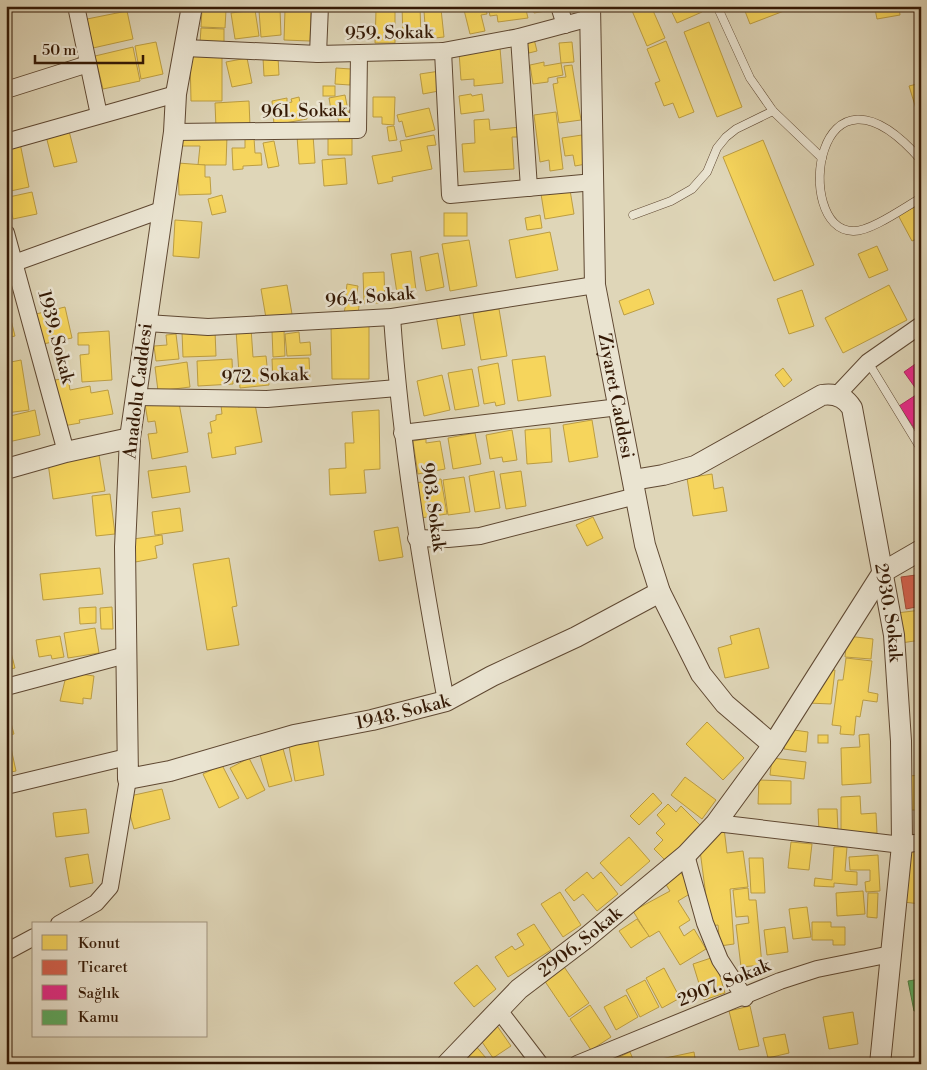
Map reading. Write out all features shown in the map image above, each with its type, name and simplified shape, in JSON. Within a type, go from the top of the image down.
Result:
[{"type":"street","points":[[76,6],[99,115]]},
{"type":"street","name":"Anadolu Caddesi","points":[[128,779],[125,547],[130,438],[164,209],[174,132],[176,94],[192,6]]},
{"type":"street","points":[[318,54],[320,6]]},
{"type":"street","points":[[559,6],[566,25]]},
{"type":"street","name":"959. Sokak","points":[[185,48],[318,54],[443,51],[519,38],[566,25],[590,12]]},
{"type":"street","name":"Ziyaret Caddesi","points":[[590,12],[595,285],[645,545],[660,592],[695,663],[708,684],[734,713],[773,744]]},
{"type":"street","points":[[519,38],[529,188]]},
{"type":"street","points":[[443,51],[450,195],[594,182]]},
{"type":"street","name":"961. Sokak","points":[[174,132],[358,130],[359,53]]},
{"type":"street","points":[[6,90],[88,64]]},
{"type":"street","points":[[6,142],[176,94]]},
{"type":"street","points":[[11,265],[164,209]]},
{"type":"street","name":"1939. Sokak","points":[[6,233],[11,265],[66,452]]},
{"type":"street","name":"964. Sokak","points":[[147,323],[208,327],[392,317],[595,285]]},
{"type":"street","name":"903. Sokak","points":[[392,317],[397,388],[416,538],[446,701]]},
{"type":"street","points":[[416,538],[448,539],[480,536],[634,488],[663,475],[695,466],[818,397],[827,394],[837,395],[868,362],[921,325]]},
{"type":"street","name":"972. Sokak","points":[[135,397],[267,399],[397,388]]},
{"type":"street","name":"2930. Sokak","points":[[837,395],[846,400],[852,408],[894,635],[901,741],[912,844],[891,954],[880,1064]]},
{"type":"street","points":[[402,433],[619,407]]},
{"type":"street","points":[[6,469],[66,452],[130,438]]},
{"type":"street","name":"2906. Sokak","points":[[447,1064],[519,989],[609,920],[686,856],[716,823],[773,744],[883,572],[921,550]]},
{"type":"street","name":"1948. Sokak","points":[[128,779],[170,771],[294,736],[372,720],[446,701],[492,676],[576,637],[660,592]]},
{"type":"street","points":[[6,687],[126,655]]},
{"type":"street","points":[[6,786],[127,757]]},
{"type":"street","points":[[63,922],[96,903],[110,887],[128,779]]},
{"type":"street","points":[[716,823],[912,844]]},
{"type":"street","points":[[686,856],[705,923],[720,960],[745,998]]},
{"type":"street","points":[[6,952],[32,938]]},
{"type":"street","name":"2907. Sokak","points":[[577,1064],[745,998],[780,981],[817,969],[891,954]]},
{"type":"street","points":[[498,1009],[540,1064]]},
{"type":"lane","points":[[717,6],[750,78],[773,111],[822,158]]},
{"type":"lane","points":[[633,215],[671,200],[692,189],[707,172],[717,148],[726,137],[736,129],[773,111]]},
{"type":"lane","points":[[921,160],[906,145],[873,122],[857,119],[848,121],[834,130],[825,144],[820,185],[827,214],[834,224],[844,230],[863,230],[921,198]]},
{"type":"lane","points":[[868,362],[921,449]]},
{"type":"building: Konut","points":[[208,6],[237,6],[237,10],[208,9]]},
{"type":"building: Konut","points":[[368,6],[395,6],[395,43],[375,43],[376,10],[367,10]]},
{"type":"building: Konut","points":[[402,6],[420,6],[421,39],[403,39]]},
{"type":"building: Konut","points":[[463,6],[485,6],[487,14],[481,15],[485,31],[470,34]]},
{"type":"building: Konut","points":[[488,6],[525,6],[528,18],[498,22],[497,15],[490,16]]},
{"type":"building: Konut","points":[[533,6],[551,6],[552,10],[534,13]]},
{"type":"building: Konut","points":[[630,6],[651,6],[665,38],[647,46]]},
{"type":"building: Konut","points":[[669,6],[699,6],[702,12],[677,23]]},
{"type":"building: Konut","points":[[743,6],[797,6],[750,24]]},
{"type":"building: Konut","points":[[899,6],[900,15],[877,19],[875,9]]},
{"type":"building: Konut","points":[[202,9],[226,10],[225,28],[201,27]]},
{"type":"building: Konut","points":[[280,9],[281,35],[261,37],[259,11]]},
{"type":"building: Konut","points":[[441,9],[444,37],[426,39],[424,11]]},
{"type":"building: Konut","points":[[255,10],[259,36],[235,39],[231,13]]},
{"type":"building: Konut","points":[[285,10],[311,11],[310,41],[284,40]]},
{"type":"building: Konut","points":[[127,11],[133,39],[93,48],[87,19]]},
{"type":"building: Konut","points":[[709,22],[742,107],[717,117],[684,32]]},
{"type":"building: Konut","points":[[201,28],[224,29],[224,44],[200,43]]},
{"type":"building: Konut","points":[[534,39],[537,51],[529,53],[526,41]]},
{"type":"building: Konut","points":[[666,41],[694,112],[679,118],[673,103],[664,106],[655,83],[660,81],[647,49]]},
{"type":"building: Konut","points":[[156,42],[163,74],[141,79],[135,46]]},
{"type":"building: Konut","points":[[572,42],[574,62],[561,63],[559,43]]},
{"type":"building: Konut","points":[[133,47],[140,81],[103,89],[95,56]]},
{"type":"building: Konut","points":[[500,48],[503,83],[474,86],[474,79],[461,80],[459,52]]},
{"type":"building: Konut","points":[[190,55],[222,55],[222,101],[191,101]]},
{"type":"building: Konut","points":[[278,57],[279,75],[264,76],[263,58]]},
{"type":"building: Konut","points":[[247,58],[252,83],[232,87],[226,62]]},
{"type":"building: Konut","points":[[544,62],[544,66],[561,63],[563,75],[548,78],[548,82],[533,84],[530,65]]},
{"type":"building: Konut","points":[[572,65],[581,120],[559,123],[553,84],[558,83],[557,78],[566,77],[564,66]]},
{"type":"building: Konut","points":[[336,68],[351,69],[350,85],[335,84]]},
{"type":"building: Konut","points":[[440,71],[444,90],[423,94],[420,74]]},
{"type":"building: Konut","points":[[921,83],[921,125],[909,86]]},
{"type":"building: Konut","points":[[323,86],[335,86],[335,96],[323,96]]},
{"type":"building: Konut","points":[[471,94],[472,96],[482,94],[484,111],[461,114],[459,96]]},
{"type":"building: Konut","points":[[345,95],[350,121],[339,123],[337,114],[332,115],[329,98]]},
{"type":"building: Konut","points":[[299,97],[300,103],[304,103],[307,119],[274,125],[272,101],[287,98],[287,103],[292,102],[291,99]]},
{"type":"building: Konut","points":[[373,97],[395,97],[394,125],[382,124],[382,117],[373,117]]},
{"type":"building: Konut","points":[[249,101],[250,126],[216,128],[215,103]]},
{"type":"building: Konut","points":[[429,108],[435,130],[406,137],[402,121],[399,122],[397,115]]},
{"type":"building: Konut","points":[[556,112],[563,169],[550,171],[549,160],[540,162],[534,115]]},
{"type":"building: Konut","points":[[489,119],[490,130],[521,127],[522,137],[512,137],[514,169],[464,172],[462,144],[475,143],[474,120]]},
{"type":"building: Konut","points":[[394,126],[397,140],[389,141],[387,127]]},
{"type":"building: Konut","points":[[69,131],[77,162],[54,167],[46,136]]},
{"type":"building: Konut","points":[[328,133],[352,134],[352,155],[328,155]]},
{"type":"building: Konut","points":[[179,135],[227,136],[226,165],[198,165],[200,146],[179,146]]},
{"type":"building: Konut","points":[[313,135],[315,163],[299,164],[297,136]]},
{"type":"building: Konut","points":[[434,135],[436,145],[427,146],[432,169],[392,177],[393,181],[378,184],[372,156],[402,151],[400,141]]},
{"type":"building: Konut","points":[[582,135],[586,164],[575,166],[573,155],[565,156],[562,138]]},
{"type":"building: Konut","points":[[245,138],[254,138],[255,153],[261,153],[262,165],[243,166],[243,169],[233,170],[232,148],[245,148]]},
{"type":"building: Konut","points":[[763,140],[814,265],[774,281],[723,157]]},
{"type":"building: Konut","points":[[274,141],[279,166],[268,168],[263,143]]},
{"type":"building: Konut","points":[[20,143],[29,187],[6,192],[6,146]]},
{"type":"building: Konut","points":[[345,158],[347,184],[324,186],[322,160]]},
{"type":"building: Konut","points":[[178,163],[205,165],[205,177],[210,177],[211,194],[179,195]]},
{"type":"building: Konut","points":[[570,190],[574,214],[545,219],[541,194]]},
{"type":"building: Konut","points":[[32,192],[37,214],[13,219],[9,197]]},
{"type":"building: Konut","points":[[222,195],[226,212],[212,215],[208,199]]},
{"type":"building: Konut","points":[[921,204],[921,237],[912,241],[898,215]]},
{"type":"building: Konut","points":[[444,213],[467,213],[467,236],[444,236]]},
{"type":"building: Konut","points":[[540,215],[542,228],[527,230],[525,218]]},
{"type":"building: Konut","points":[[175,220],[202,222],[199,258],[173,256]]},
{"type":"building: Konut","points":[[550,232],[558,270],[516,278],[509,240]]},
{"type":"building: Konut","points":[[469,240],[477,286],[450,291],[442,244]]},
{"type":"building: Konut","points":[[877,246],[888,270],[869,278],[858,254]]},
{"type":"building: Konut","points":[[411,251],[416,290],[397,293],[391,254]]},
{"type":"building: Konut","points":[[438,253],[444,287],[426,291],[420,257]]},
{"type":"building: Konut","points":[[384,272],[385,303],[364,303],[363,273]]},
{"type":"building: Konut","points":[[347,284],[358,286],[355,304],[345,302]]},
{"type":"building: Konut","points":[[287,285],[292,314],[266,318],[261,289]]},
{"type":"building: Konut","points":[[889,285],[907,320],[843,353],[825,318]]},
{"type":"building: Konut","points":[[649,289],[654,304],[624,315],[619,301]]},
{"type":"building: Konut","points":[[802,290],[814,326],[789,334],[777,299]]},
{"type":"building: Konut","points":[[346,303],[359,306],[358,315],[344,313]]},
{"type":"building: Konut","points":[[65,307],[72,338],[43,344],[36,314]]},
{"type":"building: Konut","points":[[499,309],[507,356],[481,360],[473,313]]},
{"type":"building: Konut","points":[[9,312],[15,336],[6,338],[6,313]]},
{"type":"building: Konut","points":[[459,312],[465,345],[442,349],[436,315]]},
{"type":"building: Konut","points":[[331,326],[369,326],[369,379],[332,379]]},
{"type":"building: Konut","points":[[251,328],[253,357],[266,356],[269,385],[240,388],[236,330]]},
{"type":"building: Konut","points":[[284,330],[285,356],[273,357],[272,331]]},
{"type":"building: Konut","points":[[109,331],[112,380],[82,382],[80,355],[89,354],[89,345],[78,345],[78,333]]},
{"type":"building: Konut","points":[[215,331],[216,356],[183,357],[182,332]]},
{"type":"building: Konut","points":[[299,332],[300,343],[310,342],[311,355],[287,356],[285,334]]},
{"type":"building: Konut","points":[[176,334],[179,359],[156,361],[154,346],[167,345],[166,335]]},
{"type":"building: Konut","points":[[545,356],[551,396],[518,401],[512,360]]},
{"type":"building: Konut","points":[[309,358],[310,380],[273,381],[272,359]]},
{"type":"building: Konut","points":[[232,359],[233,384],[198,386],[197,361]]},
{"type":"building: Konut","points":[[21,360],[29,410],[6,413],[6,363]]},
{"type":"building: Konut","points":[[187,362],[190,387],[158,391],[155,367]]},
{"type":"building: Konut","points":[[498,363],[505,404],[496,406],[495,402],[484,404],[478,367]]},
{"type":"building: Konut","points":[[783,368],[792,380],[784,387],[775,375]]},
{"type":"building: Konut","points":[[472,369],[479,406],[455,410],[448,373]]},
{"type":"building: Konut","points":[[442,375],[450,410],[424,416],[417,381]]},
{"type":"building: Konut","points":[[68,378],[70,390],[90,386],[91,393],[108,390],[113,414],[79,420],[80,423],[63,426],[55,380]]},
{"type":"building: Konut","points":[[238,402],[238,407],[255,404],[262,442],[235,447],[236,454],[212,458],[208,433],[212,433],[210,422],[216,420],[216,415],[222,414],[221,405]]},
{"type":"building: Konut","points":[[179,403],[188,452],[152,459],[148,434],[157,433],[155,421],[148,422],[145,404]]},
{"type":"building: Konut","points":[[35,410],[40,435],[8,442],[6,417]]},
{"type":"building: Konut","points":[[379,410],[380,469],[364,470],[366,493],[330,495],[329,469],[346,468],[345,443],[354,443],[352,412]]},
{"type":"building: Konut","points":[[592,420],[598,457],[569,462],[563,425]]},
{"type":"building: Konut","points":[[550,428],[552,462],[527,464],[525,430]]},
{"type":"building: Konut","points":[[512,430],[517,460],[503,462],[502,457],[490,459],[486,435]]},
{"type":"building: Konut","points":[[475,433],[481,464],[453,469],[448,438]]},
{"type":"building: Konut","points":[[426,439],[426,443],[440,441],[445,469],[418,474],[413,441]]},
{"type":"building: Konut","points":[[99,455],[105,491],[53,499],[48,463]]},
{"type":"building: Konut","points":[[186,466],[190,492],[152,498],[148,471]]},
{"type":"building: Konut","points":[[494,471],[500,508],[475,512],[469,476]]},
{"type":"building: Konut","points":[[521,471],[526,506],[506,509],[500,474]]},
{"type":"building: Konut","points":[[712,474],[714,489],[723,487],[727,511],[693,516],[687,478]]},
{"type":"building: Konut","points":[[464,477],[470,512],[448,515],[443,480]]},
{"type":"building: Konut","points":[[441,479],[447,514],[421,518],[415,483]]},
{"type":"building: Konut","points":[[110,494],[115,534],[96,536],[92,496]]},
{"type":"building: Konut","points":[[180,508],[183,531],[155,535],[152,512]]},
{"type":"building: Konut","points":[[593,517],[603,538],[587,546],[576,525]]},
{"type":"building: Konut","points":[[398,527],[403,557],[379,561],[374,531]]},
{"type":"building: Konut","points":[[162,535],[163,544],[155,546],[157,558],[130,563],[126,540]]},
{"type":"building: Konut","points":[[229,558],[237,606],[232,607],[239,645],[207,650],[193,564]]},
{"type":"building: Konut","points":[[100,568],[103,594],[43,600],[40,574]]},
{"type":"building: Konut","points":[[96,607],[96,623],[80,624],[79,608]]},
{"type":"building: Konut","points":[[112,607],[113,629],[101,629],[100,608]]},
{"type":"building: Konut","points":[[921,610],[921,640],[901,643],[897,613]]},
{"type":"building: Konut","points":[[95,628],[99,653],[68,658],[64,633]]},
{"type":"building: Konut","points":[[759,628],[769,668],[725,678],[718,648],[732,644],[730,636]]},
{"type":"building: Konut","points":[[6,633],[15,668],[6,670]]},
{"type":"building: Konut","points":[[60,636],[64,657],[52,659],[51,655],[39,657],[36,640]]},
{"type":"building: Konut","points":[[847,636],[873,639],[871,659],[845,657]]},
{"type":"building: Konut","points":[[846,658],[872,661],[868,692],[878,694],[877,702],[863,700],[860,717],[856,716],[854,735],[840,734],[841,726],[832,725],[838,680],[843,680]]},
{"type":"building: Konut","points":[[826,670],[835,670],[831,704],[808,703]]},
{"type":"building: Konut","points":[[67,672],[94,676],[91,699],[83,698],[83,704],[60,701]]},
{"type":"building: Konut","points":[[6,705],[14,734],[6,736]]},
{"type":"building: Konut","points":[[707,722],[744,758],[723,780],[686,744]]},
{"type":"building: Konut","points":[[787,729],[808,732],[806,752],[784,749]]},
{"type":"building: Konut","points":[[869,734],[871,783],[842,785],[841,748],[860,747],[859,735]]},
{"type":"building: Konut","points":[[818,735],[828,735],[828,743],[818,743]]},
{"type":"building: Konut","points":[[9,739],[16,771],[6,773],[6,740]]},
{"type":"building: Konut","points":[[318,741],[324,775],[295,781],[289,746]]},
{"type":"building: Konut","points":[[282,745],[292,781],[269,787],[259,751]]},
{"type":"building: Konut","points":[[249,758],[265,790],[247,799],[230,768]]},
{"type":"building: Konut","points":[[772,758],[806,762],[804,779],[770,775]]},
{"type":"building: Konut","points":[[222,765],[239,798],[219,808],[203,774]]},
{"type":"building: Konut","points":[[921,775],[921,810],[910,810],[909,776]]},
{"type":"building: Konut","points":[[685,777],[716,800],[702,819],[671,795]]},
{"type":"building: Konut","points":[[759,780],[791,781],[791,804],[758,804]]},
{"type":"building: Konut","points":[[162,789],[170,819],[134,829],[125,797]]},
{"type":"building: Konut","points":[[653,793],[662,803],[639,825],[630,816]]},
{"type":"building: Konut","points":[[860,796],[861,814],[876,813],[877,833],[841,835],[841,797]]},
{"type":"building: Konut","points":[[668,804],[676,812],[681,806],[701,826],[666,861],[654,849],[663,840],[656,833],[665,824],[657,815]]},
{"type":"building: Konut","points":[[86,809],[89,833],[56,837],[53,813]]},
{"type":"building: Konut","points":[[818,809],[837,809],[838,832],[819,832]]},
{"type":"building: Konut","points":[[724,828],[727,853],[743,851],[748,887],[730,889],[734,944],[720,946],[718,925],[710,926],[699,843]]},
{"type":"building: Konut","points":[[629,837],[650,861],[621,886],[600,863]]},
{"type":"building: Konut","points":[[791,842],[812,844],[809,870],[788,868]]},
{"type":"building: Konut","points":[[834,847],[847,847],[845,871],[857,872],[857,885],[834,883],[834,887],[814,886],[815,878],[832,880]]},
{"type":"building: Konut","points":[[908,851],[921,852],[921,904],[903,902]]},
{"type":"building: Konut","points":[[88,854],[93,883],[70,887],[65,858]]},
{"type":"building: Konut","points":[[878,855],[880,891],[866,892],[865,882],[870,881],[870,870],[850,870],[849,857]]},
{"type":"building: Konut","points":[[749,858],[763,858],[765,893],[751,893]]},
{"type":"building: Konut","points":[[678,868],[693,892],[678,901],[690,920],[679,927],[684,936],[694,929],[706,949],[680,965],[659,931],[649,937],[633,911],[670,891],[662,878]]},
{"type":"building: Konut","points":[[587,872],[593,879],[601,872],[618,894],[597,911],[583,894],[574,901],[565,890]]},
{"type":"building: Konut","points":[[748,888],[749,900],[756,900],[762,965],[741,967],[736,925],[749,923],[748,916],[736,917],[733,890]]},
{"type":"building: Konut","points":[[863,891],[865,914],[837,916],[836,893]]},
{"type":"building: Konut","points":[[560,892],[581,925],[563,937],[541,904]]},
{"type":"building: Konut","points":[[868,893],[878,893],[877,918],[867,917]]},
{"type":"building: Konut","points":[[807,907],[811,937],[793,939],[789,909]]},
{"type":"building: Konut","points":[[637,919],[649,936],[631,948],[619,931]]},
{"type":"building: Konut","points":[[812,922],[831,922],[831,927],[845,927],[845,945],[833,945],[833,940],[812,940]]},
{"type":"building: Konut","points":[[534,924],[551,950],[508,977],[495,957],[512,946],[515,950],[524,945],[517,934]]},
{"type":"building: Konut","points":[[785,927],[788,952],[767,955],[764,930]]},
{"type":"building: Konut","points":[[714,957],[725,993],[704,1000],[693,964]]},
{"type":"building: Konut","points":[[560,961],[589,1003],[569,1017],[540,974]]},
{"type":"building: Konut","points":[[477,965],[496,989],[474,1007],[454,983]]},
{"type":"building: Konut","points":[[664,968],[680,998],[662,1008],[646,978]]},
{"type":"building: Konut","points":[[645,980],[659,1007],[640,1017],[626,990]]},
{"type":"building: Konut","points":[[626,995],[638,1017],[616,1030],[604,1007]]},
{"type":"building: Konut","points":[[590,1005],[611,1037],[591,1050],[570,1019]]},
{"type":"building: Konut","points":[[750,1006],[759,1046],[739,1050],[729,1011]]},
{"type":"building: Konut","points":[[853,1012],[858,1044],[829,1049],[823,1017]]},
{"type":"building: Konut","points":[[493,1020],[511,1046],[493,1058],[478,1036]]},
{"type":"building: Konut","points":[[785,1034],[789,1053],[768,1058],[763,1038]]},
{"type":"building: Konut","points":[[475,1045],[491,1064],[462,1064],[469,1057],[465,1053]]},
{"type":"building: Konut","points":[[630,1052],[635,1064],[606,1064],[606,1063]]},
{"type":"building: Konut","points":[[694,1052],[696,1064],[662,1064],[661,1059]]},
{"type":"building: Ticaret","points":[[921,567],[921,606],[906,609],[901,577],[916,575],[915,568]]},
{"type":"building: Sağlık","points":[[921,360],[921,438],[899,406],[919,393],[904,372]]},
{"type":"building: Kamu","points":[[921,979],[921,1010],[914,1011],[908,981]]}]
